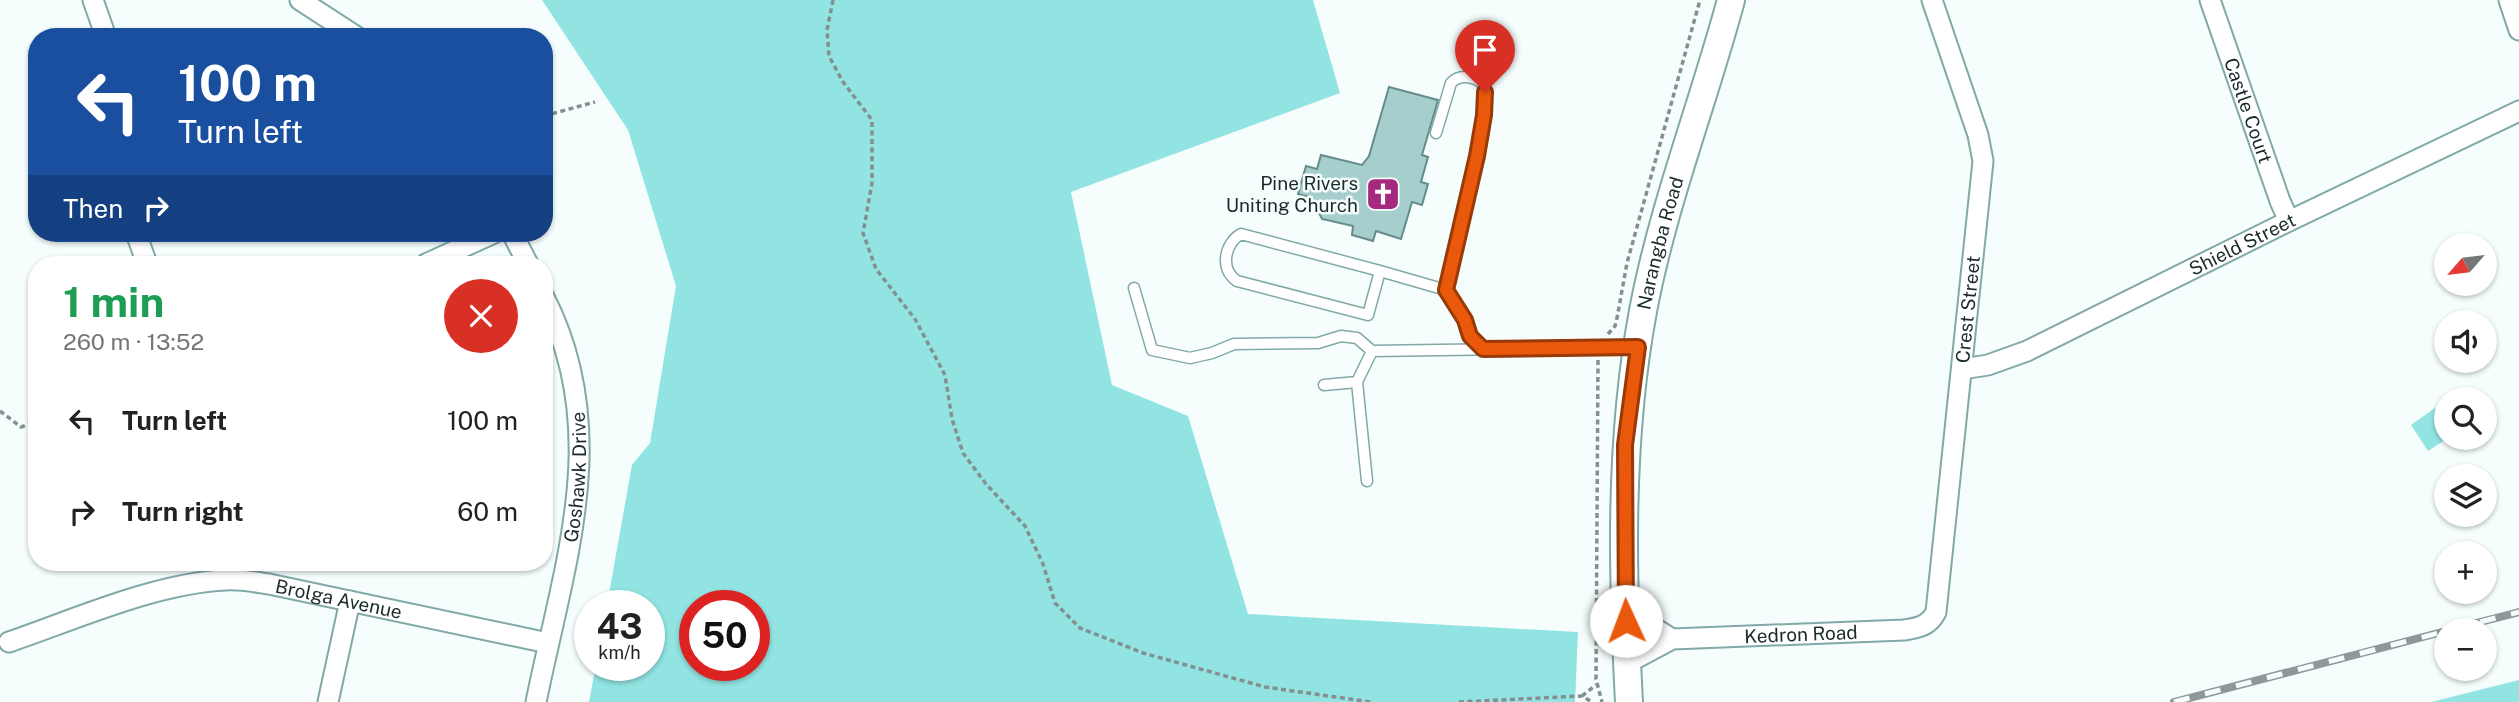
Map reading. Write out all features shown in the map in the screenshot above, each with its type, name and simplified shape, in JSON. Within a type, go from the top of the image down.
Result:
[{"type":"main road","name":"Narangba Road","points":[[1629,702],[1625,600],[1625,445],[1643,312],[1659,244],[1731,0]]},
{"type":"street","points":[[93,0],[103,28]]},
{"type":"street","points":[[300,0],[343,28]]},
{"type":"street","name":"Crest Street","points":[[1930,622],[1938,602],[1983,174],[1982,148],[1933,0]]},
{"type":"street","name":"Castle Court","points":[[2210,0],[2289,221]]},
{"type":"street","points":[[2509,0],[2519,30]]},
{"type":"street","name":"Shield Street","points":[[1962,369],[1988,365],[2027,351],[2519,111]]},
{"type":"street","points":[[444,256],[474,242]]},
{"type":"street","name":"Goshawk Drive","points":[[536,702],[574,521],[581,442],[573,377],[564,341],[553,317]]},
{"type":"street","name":"Brolga Avenue","points":[[9,642],[184,585],[230,580],[269,584],[548,643]]},
{"type":"street","points":[[1625,600],[1653,627],[1672,639]]},
{"type":"street","points":[[328,702],[351,601]]},
{"type":"street","name":"Kedron Road","points":[[1627,663],[1672,639],[1904,630],[1930,622]]},
{"type":"lane","points":[[1436,133],[1449,87],[1454,79],[1471,78],[1482,83],[1485,92],[1484,115],[1446,290]]},
{"type":"lane","points":[[1380,271],[1368,315],[1237,281],[1228,271],[1227,248],[1233,238],[1241,233],[1380,271],[1446,290],[1465,320],[1470,336],[1483,349]]},
{"type":"lane","points":[[1134,288],[1152,350],[1190,358],[1234,344],[1318,343],[1340,336],[1357,338],[1372,351],[1638,347]]},
{"type":"lane","points":[[1367,481],[1357,382],[1372,351]]},
{"type":"lane","points":[[1324,385],[1357,382]]},
{"type":"path","points":[[833,0],[827,30],[829,56],[843,82],[872,120],[872,183],[863,233],[876,269],[915,319],[945,375],[952,419],[963,453],[986,484],[1025,526],[1043,564],[1055,603],[1080,628],[1143,653],[1265,687],[1371,702]]},
{"type":"path","points":[[1604,336],[1615,326],[1627,263],[1700,0]]},
{"type":"path","points":[[553,114],[595,103]]},
{"type":"path","points":[[1598,365],[1596,685],[1602,702]]},
{"type":"path","points":[[0,411],[21,427],[28,424]]},
{"type":"path","points":[[1582,696],[1596,685]]},
{"type":"path","points":[[1459,702],[1582,696],[1592,702]]},
{"type":"shaded area","points":[[542,0],[1313,0],[1340,93],[1071,192],[1112,385],[1188,416],[1248,614],[1578,632],[1575,702],[589,702],[593,681],[665,681],[665,590],[610,590],[632,465],[650,443],[676,286],[628,130]]},
{"type":"shaded area","points":[[2434,409],[2434,447],[2428,451],[2411,425]]},
{"type":"shaded area","points":[[2519,680],[2519,702],[2431,702]]},
{"type":"building","points":[[1389,87],[1438,100],[1422,155],[1428,157],[1421,182],[1428,184],[1422,205],[1412,202],[1401,239],[1376,231],[1373,241],[1352,235],[1353,226],[1322,219],[1314,203],[1308,201],[1309,197],[1298,194],[1306,166],[1317,169],[1321,155],[1362,165],[1369,156]]},
{"type":"railway","points":[[2496,618],[2519,612]]},
{"type":"railway","points":[[2174,702],[2434,634]]},
{"type":"place","name":"Pine Rivers Uniting Church","points":[[1383,194]]},
{"type":"route","points":[[1485,92],[1477,156],[1446,290],[1457,304],[1470,336],[1483,349],[1638,347],[1625,445],[1626,621]]}]
